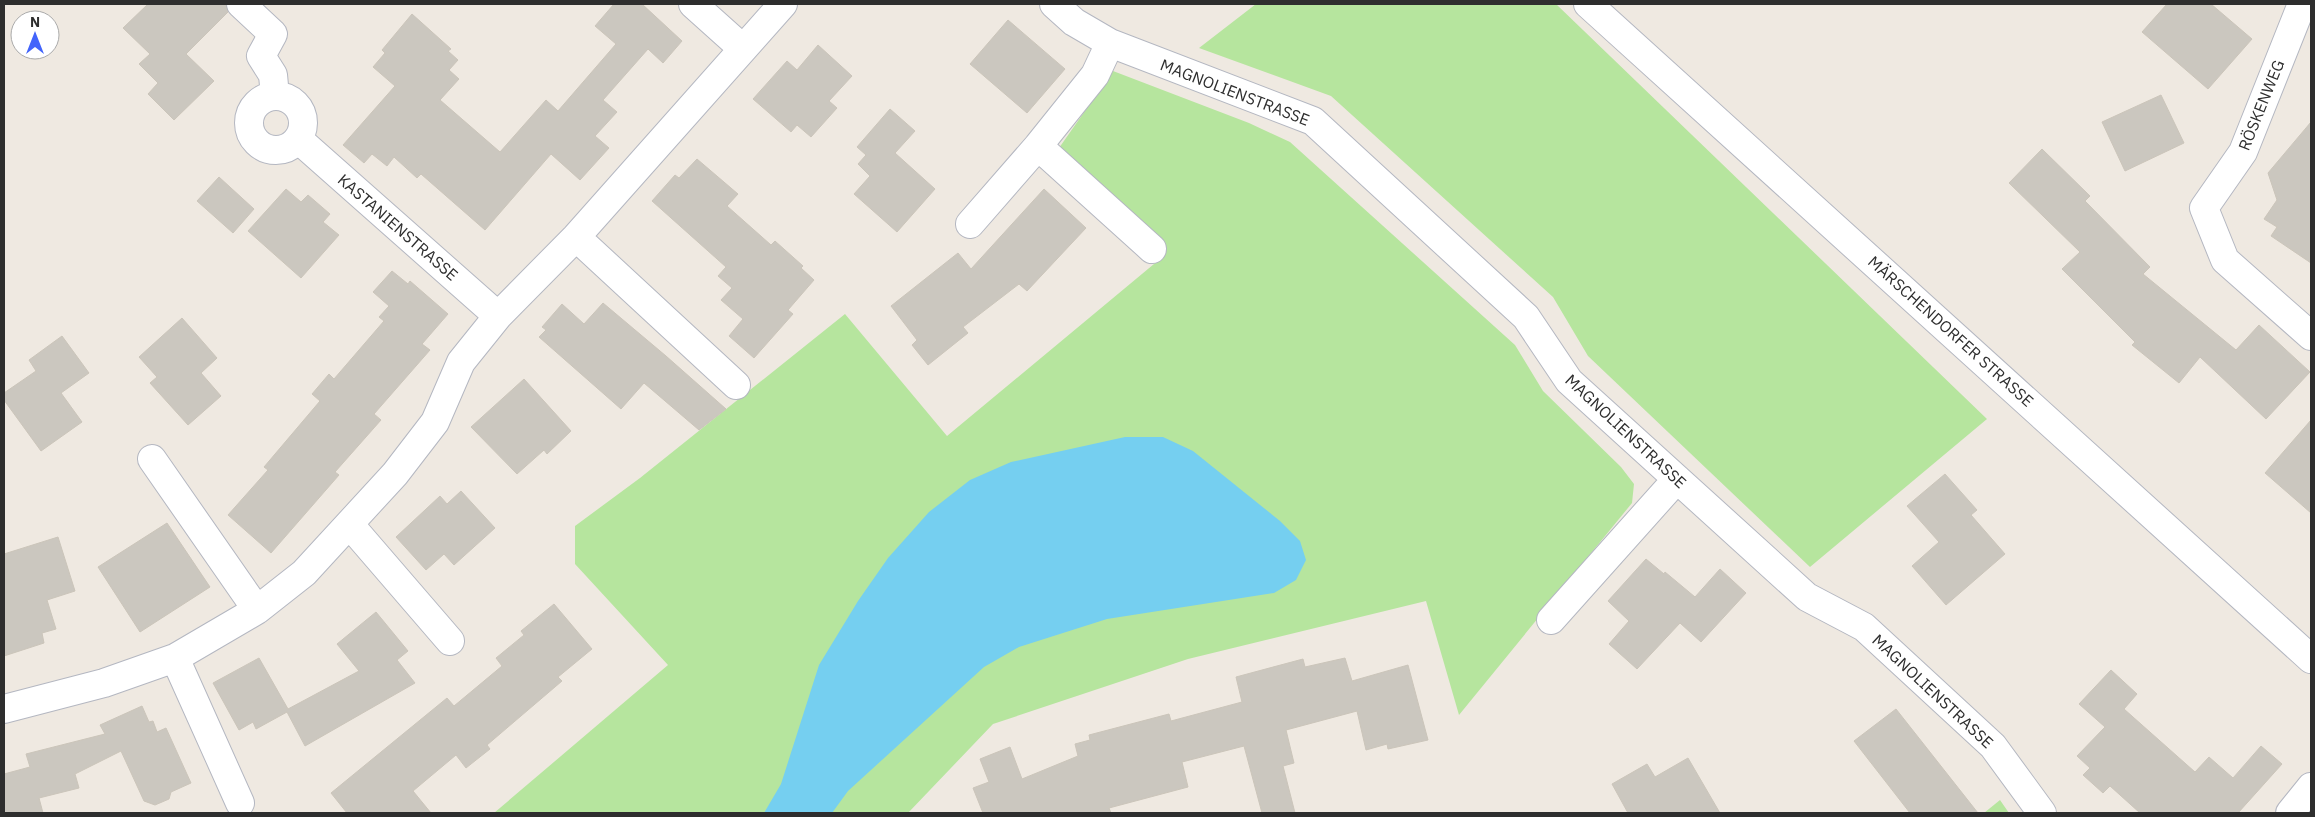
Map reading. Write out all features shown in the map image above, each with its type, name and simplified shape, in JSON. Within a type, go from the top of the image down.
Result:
[{"type":"street","points":[[241,4],[273,34],[261,56],[273,75],[274,96]]},
{"type":"street","points":[[693,4],[742,48]]},
{"type":"street","points":[[4,709],[104,683],[176,658],[257,610],[304,573],[395,474],[435,422],[461,362],[498,316],[576,237],[783,4]]},
{"type":"street","name":"MAGNOLIENSTRASSE","points":[[1054,4],[1074,22],[1110,43],[1313,120],[1526,317],[1569,381],[1807,597],[1864,627],[1993,746],[2042,813]]},
{"type":"street","name":"MÄRSCHENDORFER STRASSE","points":[[1588,4],[2311,659]]},
{"type":"street","name":"RÖSKENWEG","points":[[2302,4],[2243,152],[2204,208],[2224,260],[2311,336]]},
{"type":"street","points":[[970,224],[1038,146],[1095,75],[1110,43]]},
{"type":"street","points":[[274,96],[286,98],[296,105],[302,116],[298,139],[289,147],[277,150],[265,148],[255,141],[250,131],[249,119],[254,108],[263,100],[274,96]]},
{"type":"street","name":"KASTANIENSTRASSE","points":[[298,139],[498,316]]},
{"type":"street","points":[[1038,146],[1152,249]]},
{"type":"street","points":[[576,237],[736,385]]},
{"type":"street","points":[[152,459],[257,610]]},
{"type":"street","points":[[1551,620],[1677,479]]},
{"type":"street","points":[[350,525],[450,641]]},
{"type":"street","points":[[176,658],[240,803]]},
{"type":"street","points":[[2290,813],[2311,787]]},
{"type":"green space","points":[[1256,4],[1556,4],[1987,419],[1810,567],[1588,356],[1553,297],[1331,96],[1199,48]]},
{"type":"green space","points":[[1113,71],[1249,123],[1290,142],[1515,345],[1543,391],[1621,467],[1634,484],[1632,503],[1459,715],[1426,601],[1188,659],[993,724],[908,813],[494,813],[668,665],[575,564],[575,526],[640,478],[845,314],[947,436],[1166,254],[1059,148]]},
{"type":"green space","points":[[2000,800],[2009,813],[1984,813]]},
{"type":"water","points":[[1125,437],[1163,437],[1193,451],[1280,521],[1300,541],[1306,560],[1296,580],[1274,593],[1107,619],[1019,647],[984,667],[848,791],[832,813],[764,813],[781,784],[819,665],[858,601],[888,558],[929,512],[970,480],[1011,462]]},
{"type":"building","points":[[148,4],[226,4],[228,12],[186,54],[214,81],[174,120],[148,94],[158,83],[139,64],[150,54],[123,28]]},
{"type":"building","points":[[614,4],[642,4],[682,41],[663,63],[648,49],[603,100],[617,112],[595,136],[609,148],[580,180],[551,154],[485,230],[421,174],[417,178],[394,157],[387,166],[372,154],[364,163],[343,145],[395,86],[373,67],[385,53],[382,50],[412,14],[451,49],[448,51],[458,60],[449,70],[459,79],[440,100],[500,152],[546,100],[558,111],[616,44],[595,26]]},
{"type":"building","points":[[2167,4],[2211,4],[2252,39],[2208,89],[2142,32]]},
{"type":"building","points":[[1008,20],[1065,69],[1027,113],[970,64]]},
{"type":"building","points":[[818,45],[852,76],[829,101],[837,108],[811,137],[797,125],[791,132],[753,99],[787,61],[797,70]]},
{"type":"building","points":[[2161,95],[2184,143],[2125,171],[2102,122]]},
{"type":"building","points":[[890,109],[915,131],[895,153],[935,189],[897,232],[854,194],[870,176],[858,164],[866,155],[857,147]]},
{"type":"building","points":[[2311,122],[2311,263],[2271,236],[2277,227],[2264,219],[2277,200],[2268,173]]},
{"type":"building","points":[[2042,149],[2090,196],[2085,201],[2150,267],[2143,274],[2236,350],[2259,325],[2310,372],[2266,419],[2200,357],[2179,383],[2132,345],[2135,342],[2062,269],[2080,252],[2009,183]]},
{"type":"building","points":[[697,159],[738,194],[727,206],[771,245],[775,241],[803,266],[801,268],[814,280],[788,310],[793,314],[754,358],[729,336],[743,319],[721,300],[732,288],[718,276],[726,267],[652,201],[675,175],[679,178]]},
{"type":"building","points":[[219,177],[254,209],[233,233],[197,201]]},
{"type":"building","points":[[286,189],[301,202],[308,195],[330,214],[323,222],[339,235],[301,278],[248,231]]},
{"type":"building","points":[[1044,189],[1086,228],[1027,291],[1019,284],[963,327],[968,333],[928,365],[912,345],[917,340],[891,306],[958,253],[971,269]]},
{"type":"building","points":[[392,271],[408,284],[410,281],[448,314],[422,344],[430,350],[374,414],[381,420],[335,472],[339,475],[271,553],[228,515],[268,470],[264,467],[320,401],[312,394],[329,374],[334,379],[384,321],[379,317],[389,306],[373,292]]},
{"type":"building","points":[[603,303],[726,409],[699,430],[644,383],[621,409],[539,337],[546,330],[542,327],[562,304],[584,324]]},
{"type":"building","points":[[182,318],[217,358],[201,373],[221,396],[188,425],[150,383],[157,377],[139,357]]},
{"type":"building","points":[[62,336],[89,373],[61,393],[82,422],[41,451],[4,400],[4,393],[36,371],[29,360]]},
{"type":"building","points":[[524,379],[571,431],[547,454],[544,450],[517,474],[471,427]]},
{"type":"building","points":[[2311,420],[2311,513],[2265,473]]},
{"type":"building","points":[[1945,474],[1977,510],[1971,515],[2005,554],[1946,605],[1912,566],[1939,542],[1907,506]]},
{"type":"building","points":[[461,491],[495,528],[454,565],[444,554],[426,570],[396,537],[440,496],[447,504]]},
{"type":"building","points":[[167,523],[210,587],[140,632],[98,567]]},
{"type":"building","points":[[58,537],[75,591],[47,600],[56,629],[42,633],[44,643],[4,656],[4,554]]},
{"type":"building","points":[[1646,559],[1695,597],[1720,569],[1746,593],[1701,642],[1680,623],[1637,669],[1609,644],[1629,621],[1608,601]]},
{"type":"building","points":[[554,604],[592,649],[558,677],[562,681],[487,745],[490,749],[466,768],[456,755],[413,791],[431,813],[347,813],[331,793],[447,698],[454,706],[502,666],[496,658],[524,635],[521,631]]},
{"type":"building","points":[[376,612],[408,651],[397,660],[415,683],[305,746],[287,712],[256,729],[253,722],[239,730],[213,683],[259,658],[288,709],[359,671],[337,644]]},
{"type":"building","points":[[1345,658],[1352,681],[1408,665],[1428,740],[1388,749],[1387,744],[1366,750],[1357,711],[1286,730],[1294,763],[1283,766],[1295,813],[1262,813],[1244,746],[1182,762],[1188,787],[1109,808],[1111,813],[983,813],[973,788],[989,782],[980,759],[1010,747],[1022,779],[1078,756],[1075,744],[1090,740],[1089,735],[1169,714],[1171,721],[1242,702],[1236,677],[1303,659],[1305,667]]},
{"type":"building","points":[[2111,670],[2137,694],[2124,709],[2195,772],[2209,757],[2233,778],[2261,746],[2282,764],[2238,813],[2140,813],[2110,786],[2103,793],[2083,775],[2090,768],[2077,756],[2105,727],[2079,704]]},
{"type":"building","points":[[142,706],[149,722],[153,721],[157,732],[166,728],[191,783],[171,792],[169,799],[155,805],[144,801],[121,751],[75,774],[79,788],[39,798],[43,813],[4,813],[4,774],[30,767],[26,754],[105,734],[100,725]]},
{"type":"building","points":[[1896,709],[1978,813],[1910,813],[1854,741]]},
{"type":"building","points":[[1688,758],[1720,813],[1628,813],[1612,784],[1647,764],[1655,777]]}]
